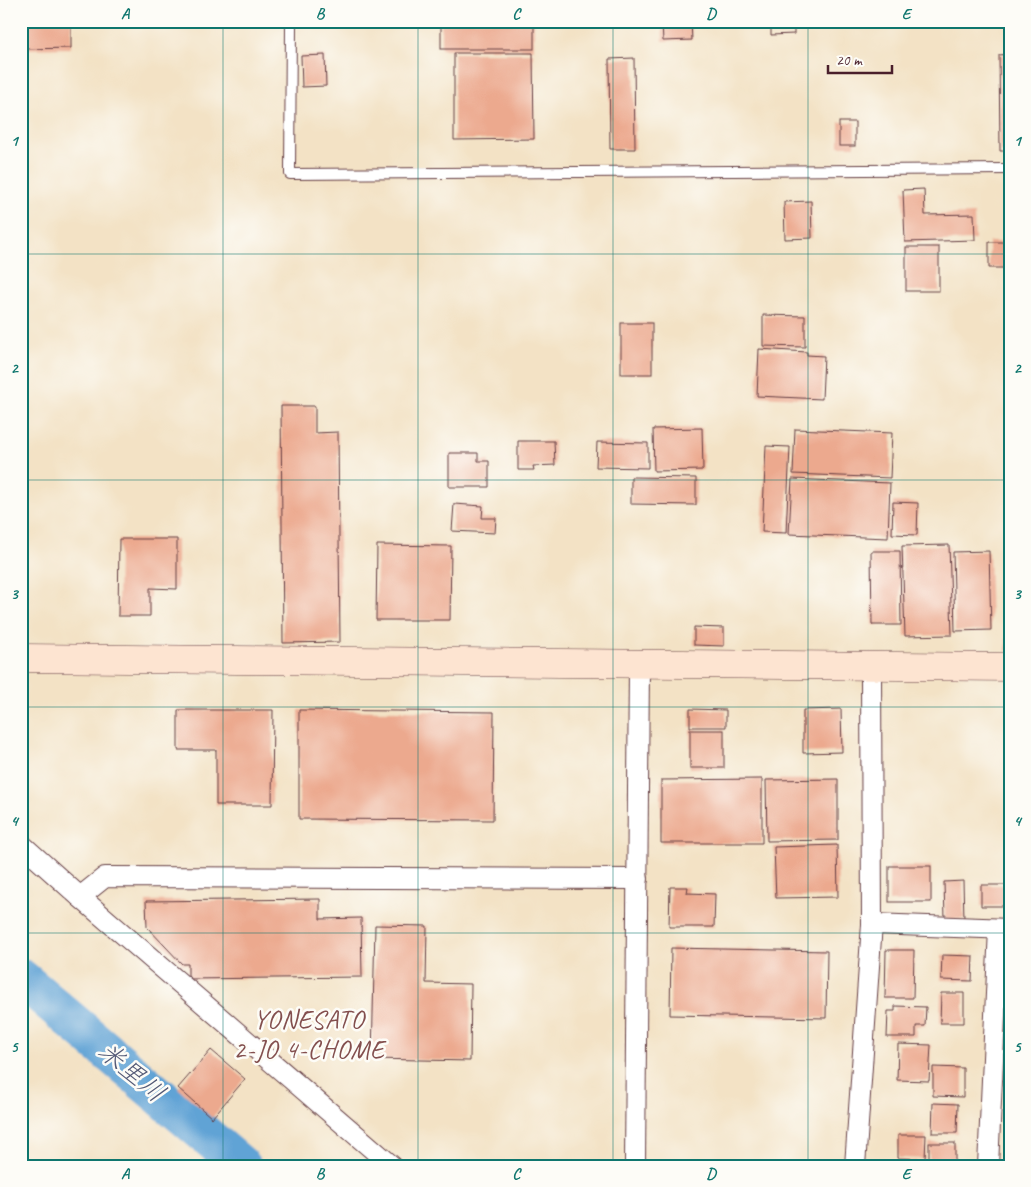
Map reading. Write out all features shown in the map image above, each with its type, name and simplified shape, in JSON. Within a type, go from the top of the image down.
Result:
[{"type":"street","points":[[21,658],[1010,667]]},
{"type":"street","points":[[635,1166],[639,664]]},
{"type":"street","points":[[855,1166],[872,924],[871,666]]},
{"type":"street","points":[[21,844],[392,1166]]},
{"type":"street","points":[[80,897],[105,877],[638,879]]},
{"type":"street","points":[[872,924],[1004,929],[988,1166]]},
{"type":"lane","points":[[291,21],[290,174],[1010,169]]},
{"type":"building","points":[[71,21],[71,48],[24,49],[23,22]]},
{"type":"building","points":[[441,21],[534,21],[534,49],[441,49]]},
{"type":"building","points":[[662,21],[691,21],[692,40],[663,41]]},
{"type":"building","points":[[771,21],[794,21],[794,34],[771,35]]},
{"type":"building","points":[[454,53],[533,53],[534,139],[454,140]]},
{"type":"building","points":[[1010,54],[1010,151],[1000,151],[999,55]]},
{"type":"building","points":[[325,55],[326,86],[302,87],[301,56]]},
{"type":"building","points":[[634,58],[635,149],[610,149],[609,59]]},
{"type":"building","points":[[839,122],[855,122],[855,146],[839,146]]},
{"type":"building","points":[[924,189],[925,215],[974,214],[975,240],[905,242],[903,190]]},
{"type":"building","points":[[811,201],[812,238],[785,239],[784,202]]},
{"type":"building","points":[[989,242],[1009,242],[1010,268],[989,268]]},
{"type":"building","points":[[906,247],[939,247],[939,291],[906,291]]},
{"type":"building","points":[[763,315],[805,316],[805,347],[763,346]]},
{"type":"building","points":[[621,323],[652,323],[652,374],[621,374]]},
{"type":"building","points":[[1007,348],[1010,348],[1010,373],[1007,373]]},
{"type":"building","points":[[759,349],[807,352],[807,355],[824,356],[822,399],[757,396]]},
{"type":"building","points":[[281,406],[315,406],[315,433],[338,432],[340,642],[283,643]]},
{"type":"building","points":[[702,428],[703,470],[654,471],[653,429]]},
{"type":"building","points":[[795,429],[892,433],[890,478],[793,474]]},
{"type":"building","points":[[518,441],[554,441],[555,465],[533,466],[534,470],[518,470]]},
{"type":"building","points":[[597,442],[648,443],[648,468],[596,467]]},
{"type":"building","points":[[766,446],[790,447],[786,533],[762,532]]},
{"type":"building","points":[[449,453],[478,453],[478,461],[489,461],[489,487],[449,487]]},
{"type":"building","points":[[631,477],[696,478],[696,505],[631,504]]},
{"type":"building","points":[[792,479],[890,483],[888,538],[789,534]]},
{"type":"building","points":[[893,502],[918,503],[917,535],[892,534]]},
{"type":"building","points":[[454,504],[483,506],[482,518],[496,518],[495,533],[452,531]]},
{"type":"building","points":[[119,539],[177,539],[177,589],[150,588],[150,616],[118,616]]},
{"type":"building","points":[[377,545],[451,546],[450,620],[376,620]]},
{"type":"building","points":[[949,545],[952,635],[905,636],[902,546]]},
{"type":"building","points":[[871,551],[900,551],[901,625],[872,625]]},
{"type":"building","points":[[989,551],[991,630],[955,631],[953,552]]},
{"type":"building","points":[[1007,622],[1010,622],[1010,650],[1006,651]]},
{"type":"building","points":[[694,627],[724,628],[724,646],[694,645]]},
{"type":"building","points":[[690,709],[726,710],[726,727],[690,727]]},
{"type":"building","points":[[841,709],[842,752],[803,753],[803,710]]},
{"type":"building","points":[[178,710],[273,710],[272,805],[216,805],[216,750],[178,750]]},
{"type":"building","points":[[299,710],[494,712],[493,820],[299,819]]},
{"type":"building","points":[[690,730],[724,730],[724,768],[690,768]]},
{"type":"building","points":[[762,779],[762,843],[661,843],[661,780]]},
{"type":"building","points":[[838,779],[838,840],[767,841],[766,780]]},
{"type":"building","points":[[837,845],[838,897],[776,898],[774,847]]},
{"type":"building","points":[[889,866],[931,866],[931,902],[889,902]]},
{"type":"building","points":[[963,881],[964,919],[945,919],[944,882]]},
{"type":"building","points":[[981,885],[1007,885],[1008,906],[981,906]]},
{"type":"building","points":[[670,887],[688,887],[687,893],[715,894],[714,927],[669,927]]},
{"type":"building","points":[[320,899],[320,919],[361,918],[362,977],[188,979],[188,964],[182,964],[147,927],[146,901]]},
{"type":"building","points":[[375,925],[427,926],[426,983],[471,984],[470,1061],[372,1059]]},
{"type":"building","points":[[671,948],[827,951],[826,1018],[670,1015]]},
{"type":"building","points":[[886,950],[914,950],[913,998],[885,998]]},
{"type":"building","points":[[942,955],[973,956],[972,981],[941,980]]},
{"type":"building","points":[[941,993],[964,993],[964,1023],[940,1023]]},
{"type":"building","points":[[895,1006],[926,1007],[925,1026],[916,1026],[916,1037],[887,1037],[888,1011],[895,1011]]},
{"type":"building","points":[[898,1044],[931,1045],[929,1081],[897,1080]]},
{"type":"building","points":[[211,1050],[245,1079],[212,1118],[178,1088]]},
{"type":"building","points":[[933,1067],[963,1068],[963,1097],[933,1096]]},
{"type":"building","points":[[933,1103],[958,1104],[957,1133],[932,1133]]},
{"type":"building","points":[[898,1135],[926,1135],[925,1159],[898,1158]]},
{"type":"building","points":[[929,1143],[955,1143],[955,1166],[929,1166]]},
{"type":"building","points":[[896,1161],[926,1161],[926,1166],[895,1166]]},
{"type":"waterway","name":"米里川","points":[[21,978],[242,1166]]},
{"type":"district","name":"YONESATO 2-JO 4-CHOME","points":[[309,1034]]}]
